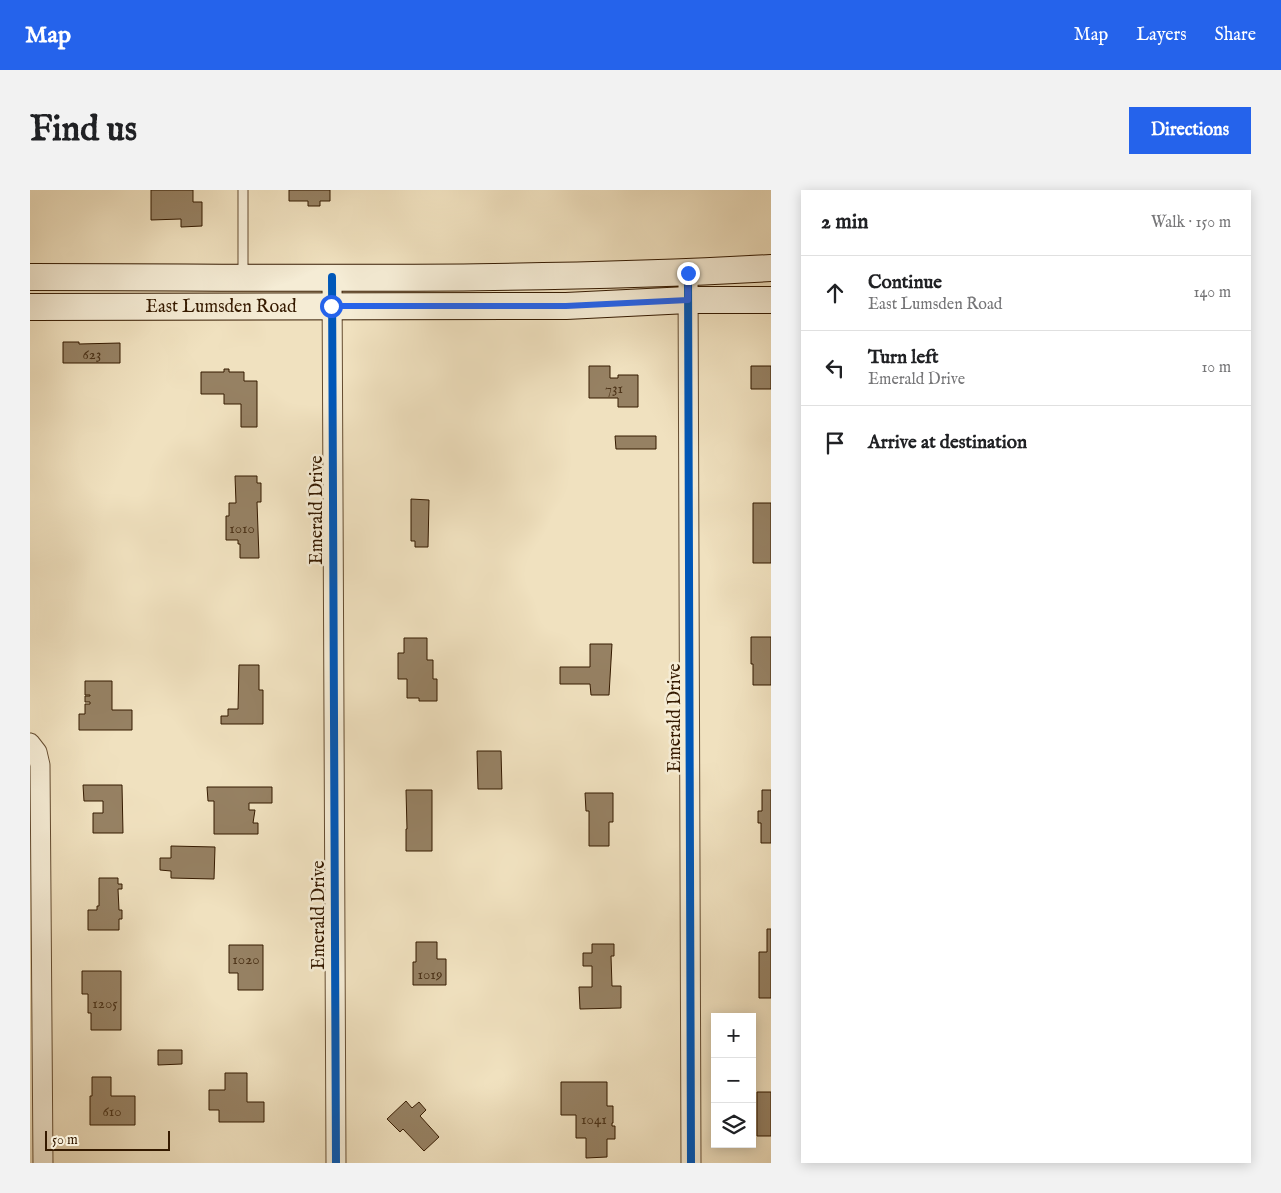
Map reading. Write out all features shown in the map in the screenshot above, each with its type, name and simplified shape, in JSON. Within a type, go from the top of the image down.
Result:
[{"type":"main road","name":"East Lumsden Road","points":[[30,277],[501,276],[688,273],[771,268]]},
{"type":"main road","name":"East Lumsden Road","points":[[30,308],[566,306],[688,300],[771,300]]},
{"type":"street","name":"Emerald Drive","points":[[688,273],[691,1163]]},
{"type":"street","name":"Emerald Drive","points":[[332,276],[336,1163]]},
{"type":"street","points":[[30,743],[37,752],[40,765],[43,1163]]},
{"type":"lane","points":[[243,190],[243,277]]},
{"type":"building","points":[[151,190],[193,190],[193,202],[202,202],[202,226],[181,227],[181,219],[151,220]]},
{"type":"building","points":[[289,190],[330,190],[330,201],[320,201],[320,206],[308,206],[308,201],[289,201]]},
{"type":"building","points":[[63,342],[79,342],[79,344],[120,343],[120,363],[63,363]]},
{"type":"building","points":[[589,366],[610,366],[610,378],[618,378],[618,375],[638,375],[638,407],[618,407],[618,398],[589,398]]},
{"type":"building","points":[[751,366],[771,366],[771,389],[751,389]]},
{"type":"building","points":[[224,369],[229,369],[229,372],[244,372],[244,381],[257,381],[257,427],[241,427],[241,404],[224,404],[224,394],[201,394],[201,372],[224,372]]},
{"type":"building","points":[[615,436],[656,436],[656,449],[616,449]]},
{"type":"building","points":[[235,476],[257,476],[257,483],[261,483],[261,502],[257,502],[259,558],[240,558],[240,544],[238,544],[238,540],[226,540],[226,516],[229,516],[229,503],[236,503]]},
{"type":"building","points":[[411,499],[429,500],[428,547],[415,547],[415,541],[411,541]]},
{"type":"building","points":[[753,503],[771,503],[771,563],[753,563]]},
{"type":"building","points":[[751,637],[771,637],[771,685],[753,685]]},
{"type":"building","points":[[404,638],[427,638],[427,660],[433,660],[433,679],[437,679],[437,701],[419,701],[419,698],[407,698],[407,679],[398,679],[398,653],[404,653]]},
{"type":"building","points":[[590,644],[612,644],[609,695],[591,695],[590,684],[560,684],[560,667],[590,667]]},
{"type":"building","points":[[239,665],[259,665],[259,690],[263,690],[263,724],[221,724],[221,716],[228,716],[228,709],[238,709]]},
{"type":"building","points":[[85,681],[112,681],[112,710],[132,710],[132,730],[79,730],[79,714],[85,714],[85,704],[90,704],[90,702],[85,702],[85,696],[90,695],[85,695]]},
{"type":"building","points":[[477,751],[501,751],[502,789],[478,789]]},
{"type":"building","points":[[83,785],[122,785],[123,833],[93,833],[93,813],[103,813],[103,801],[84,801]]},
{"type":"building","points":[[207,787],[272,787],[272,803],[249,803],[249,810],[255,810],[253,823],[258,823],[258,834],[214,834],[214,801],[208,801]]},
{"type":"building","points":[[406,790],[432,790],[432,851],[406,851]]},
{"type":"building","points":[[762,790],[771,790],[771,843],[761,843],[761,823],[758,823],[758,811],[762,811]]},
{"type":"building","points":[[585,793],[613,793],[613,822],[609,822],[609,846],[589,846],[589,811],[586,811]]},
{"type":"building","points":[[171,846],[215,847],[214,879],[171,878],[171,871],[160,870],[160,858],[171,858]]},
{"type":"building","points":[[99,878],[118,878],[118,884],[122,884],[122,889],[118,889],[119,910],[122,910],[122,919],[119,919],[119,930],[88,930],[88,910],[97,910],[97,906],[99,906]]},
{"type":"building","points":[[767,929],[771,929],[771,998],[759,998],[759,952],[767,952]]},
{"type":"building","points":[[416,942],[437,942],[437,959],[446,959],[446,985],[413,985],[413,962],[416,962]]},
{"type":"building","points":[[592,944],[614,944],[614,956],[611,956],[612,986],[621,986],[621,1008],[580,1009],[579,987],[592,987],[592,966],[583,966],[583,953],[592,953]]},
{"type":"building","points":[[229,945],[263,945],[263,990],[238,990],[238,973],[229,973]]},
{"type":"building","points":[[82,971],[121,971],[121,1030],[91,1030],[91,1013],[88,1013],[88,994],[82,994]]},
{"type":"building","points":[[158,1050],[182,1050],[182,1064],[158,1065]]},
{"type":"building","points":[[225,1073],[247,1073],[247,1102],[264,1102],[264,1122],[219,1122],[219,1110],[209,1110],[209,1090],[225,1090]]},
{"type":"building","points":[[92,1077],[111,1077],[111,1096],[135,1096],[135,1125],[90,1125]]},
{"type":"building","points":[[561,1082],[607,1082],[607,1106],[613,1106],[612,1126],[615,1126],[615,1139],[607,1139],[607,1157],[586,1158],[586,1138],[576,1138],[576,1115],[561,1115]]},
{"type":"building","points":[[757,1092],[771,1092],[771,1136],[757,1136]]},
{"type":"building","points":[[406,1101],[412,1108],[419,1102],[426,1110],[420,1116],[439,1137],[424,1151],[403,1129],[400,1132],[387,1119]]},
{"type":"cycle path","points":[[688,273],[691,1163]]},
{"type":"cycle path","points":[[332,277],[336,1163]]},
{"type":"route","points":[[331,306],[566,306],[688,300],[688,273]]}]
